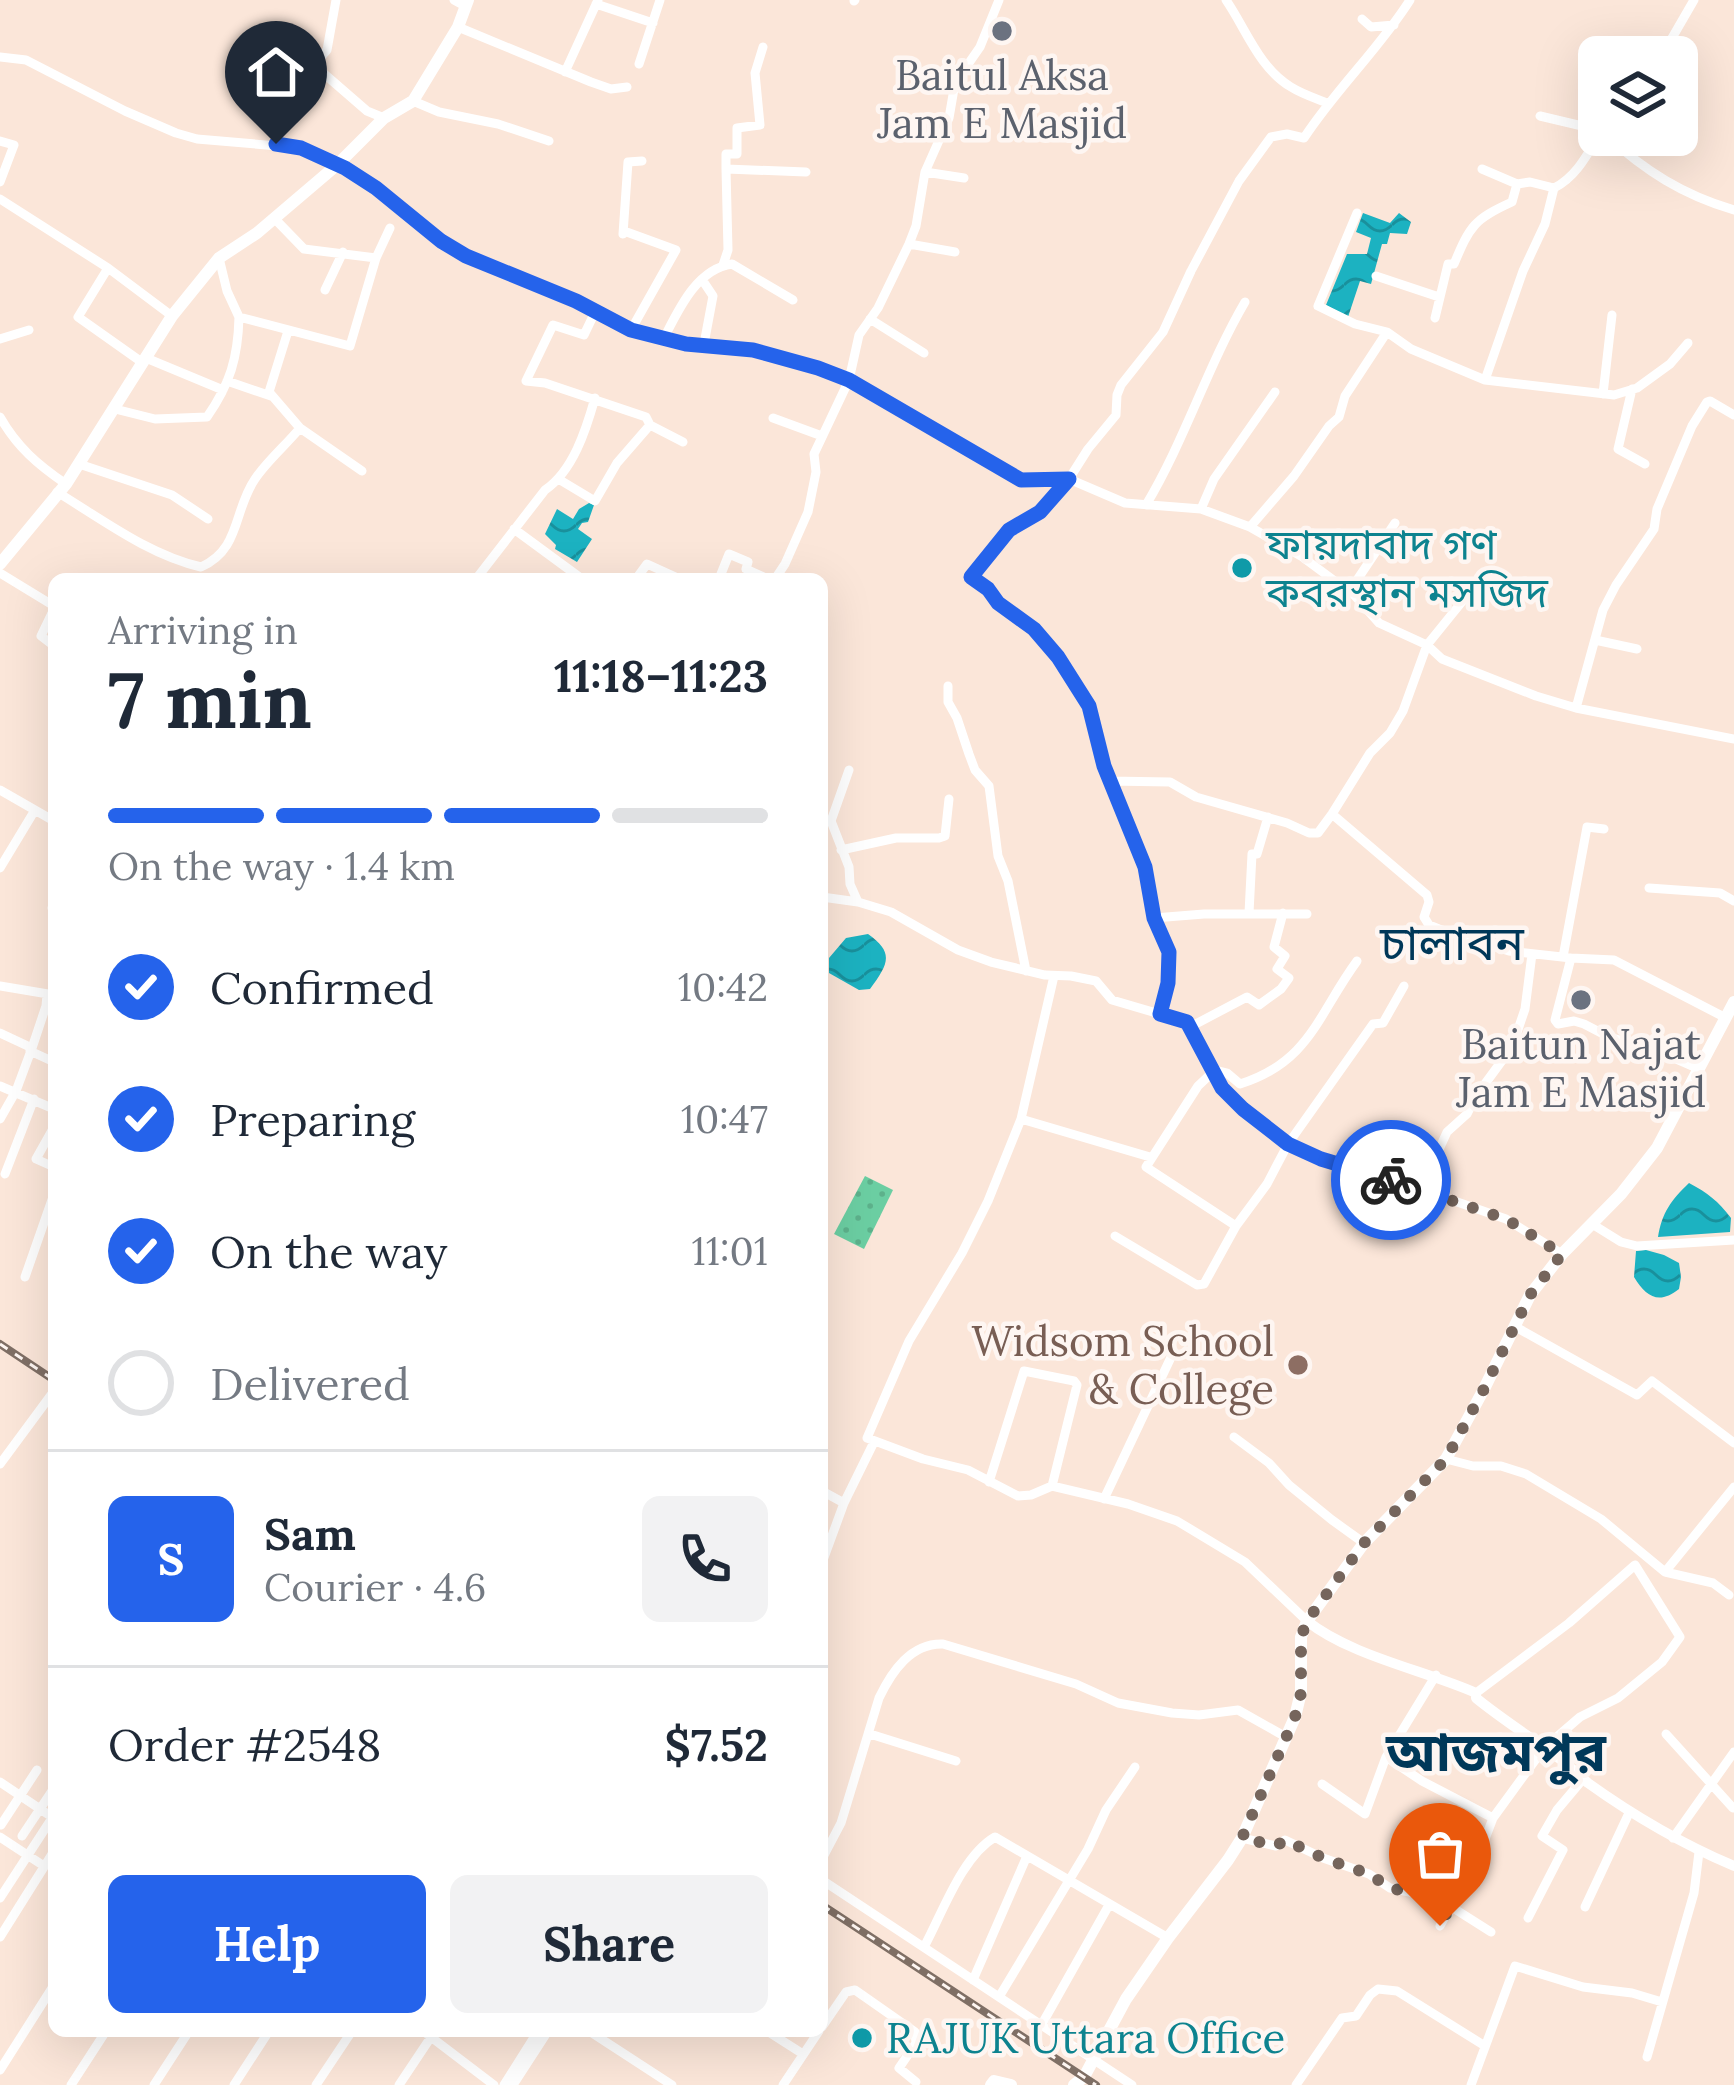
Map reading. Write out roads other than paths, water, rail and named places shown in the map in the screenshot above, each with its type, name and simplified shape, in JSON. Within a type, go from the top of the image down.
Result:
[{"type":"main road","points":[[0,563],[62,488],[172,316],[219,258],[257,233],[384,118],[413,101],[458,27],[462,2]]},
{"type":"main road","points":[[1078,2083],[1126,2000],[1242,1838],[1295,1717],[1301,1693],[1301,1637],[1307,1621],[1364,1543],[1446,1459],[1556,1250],[1592,1224],[1657,1148],[1734,1002]]},
{"type":"main road","points":[[991,2085],[999,2080],[1011,2085]]},
{"type":"street","points":[[336,0],[327,50],[314,65],[368,111],[384,118]]},
{"type":"street","points":[[639,64],[660,0]]},
{"type":"street","points":[[777,573],[808,512],[816,472],[814,454],[849,380],[859,335],[910,244],[925,172],[949,118],[955,83],[980,47],[999,0]]},
{"type":"street","points":[[1226,0],[1276,75],[1288,86],[1327,104]]},
{"type":"street","points":[[1160,1014],[1169,952],[1154,918],[1145,867],[1109,782],[1089,706],[1034,629],[971,577],[1009,530],[1040,512],[1116,415],[1121,385],[1163,332],[1239,181],[1271,137],[1304,138],[1410,0]]},
{"type":"street","points":[[1673,36],[1694,0]]},
{"type":"street","points":[[565,72],[597,2],[653,23]]},
{"type":"street","points":[[1362,19],[1371,27],[1394,25]]},
{"type":"street","points":[[458,27],[565,72],[611,88],[627,87]]},
{"type":"street","points":[[723,265],[728,250],[726,154],[737,154],[737,128],[760,125],[755,73],[763,47]]},
{"type":"street","points":[[0,57],[26,61],[150,122],[196,139],[301,148],[376,188],[466,256],[631,330],[686,344],[753,350],[849,380],[1021,480],[1069,479],[1125,503],[1202,509],[1250,527],[1301,556],[1379,622],[1427,645],[1442,659],[1536,696],[1734,739]]},
{"type":"street","points":[[413,101],[549,141]]},
{"type":"street","points":[[1540,116],[1578,127]]},
{"type":"street","points":[[0,141],[14,145],[0,182]]},
{"type":"street","points":[[1484,380],[1555,188],[1587,156]]},
{"type":"street","points":[[1630,156],[1666,183],[1734,210]]},
{"type":"street","points":[[631,330],[676,250],[624,231],[623,235],[628,162],[642,161]]},
{"type":"street","points":[[726,169],[806,172]]},
{"type":"street","points":[[1482,169],[1516,184],[1555,188]]},
{"type":"street","points":[[925,172],[964,178]]},
{"type":"street","points":[[1435,318],[1448,264],[1454,264],[1478,220],[1512,202],[1516,184]]},
{"type":"street","points":[[0,199],[108,268],[172,316]]},
{"type":"street","points":[[1357,213],[1318,306],[1355,324],[1387,332],[1411,349],[1484,380],[1614,395],[1670,364],[1688,343]]},
{"type":"street","points":[[274,218],[311,252],[376,258]]},
{"type":"street","points":[[239,317],[350,346],[376,258],[390,228]]},
{"type":"street","points":[[910,244],[955,252]]},
{"type":"street","points":[[325,290],[343,252]]},
{"type":"street","points":[[115,410],[155,419],[207,417],[238,350],[239,317],[219,258]]},
{"type":"street","points":[[663,340],[686,294],[723,265],[732,264],[794,299]]},
{"type":"street","points":[[108,268],[78,317],[144,360],[271,396]]},
{"type":"street","points":[[1376,276],[1439,297]]},
{"type":"street","points":[[703,281],[712,296],[704,344]]},
{"type":"street","points":[[1146,505],[1203,392],[1220,344],[1245,302]]},
{"type":"street","points":[[595,312],[584,335],[553,325],[526,381],[646,417],[650,425],[683,442]]},
{"type":"street","points":[[1603,394],[1612,315]]},
{"type":"street","points":[[870,319],[924,353]]},
{"type":"street","points":[[0,339],[29,330]]},
{"type":"street","points":[[288,331],[268,386],[271,396],[300,428],[362,471]]},
{"type":"street","points":[[1250,527],[1340,417],[1345,396],[1387,332]]},
{"type":"street","points":[[1632,389],[1618,449],[1645,464]]},
{"type":"street","points":[[1202,509],[1214,479],[1275,392]]},
{"type":"street","points":[[481,573],[545,490],[560,480],[595,398]]},
{"type":"street","points":[[1576,708],[1610,597],[1654,529],[1698,415],[1713,401],[1734,415]]},
{"type":"street","points":[[0,417],[11,438],[62,488],[137,542],[201,567],[226,550],[254,479],[300,428]]},
{"type":"street","points":[[773,418],[822,436]]},
{"type":"street","points":[[560,480],[595,501],[617,463],[650,425]]},
{"type":"street","points":[[79,464],[172,495],[208,519]]},
{"type":"street","points":[[1348,592],[1395,523]]},
{"type":"street","points":[[514,530],[574,573]]},
{"type":"street","points":[[721,573],[729,554],[748,562],[746,569],[756,573]]},
{"type":"street","points":[[640,573],[646,564],[666,573]]},
{"type":"street","points":[[0,573],[48,604]]},
{"type":"street","points":[[1109,782],[1170,782],[1196,797],[1313,834],[1325,825],[1370,753],[1390,734],[1427,645],[1482,577]]},
{"type":"street","points":[[1595,640],[1637,649]]},
{"type":"street","points":[[949,686],[948,702],[975,770],[988,786],[998,856],[1008,881],[1026,971]]},
{"type":"street","points":[[848,770],[831,821],[858,902]]},
{"type":"street","points":[[0,790],[48,818]]},
{"type":"street","points":[[828,792],[838,794]]},
{"type":"street","points":[[841,850],[896,838],[939,838],[947,831],[950,800]]},
{"type":"street","points":[[0,868],[35,810]]},
{"type":"street","points":[[1332,814],[1427,895],[1424,917],[1430,925],[1485,945],[1532,954],[1614,960],[1726,1018]]},
{"type":"street","points":[[1249,913],[1252,854],[1257,854],[1268,818]]},
{"type":"street","points":[[1604,829],[1587,827],[1555,1019],[1558,1024],[1584,1024],[1697,1068]]},
{"type":"street","points":[[1649,888],[1720,893],[1734,901]]},
{"type":"street","points":[[828,898],[891,912],[958,950],[1026,971],[1096,981],[1112,1000],[1187,1022],[1222,1088],[1288,1144],[1506,1219],[1556,1250]]},
{"type":"street","points":[[1190,1027],[1247,997],[1258,1006],[1281,989],[1289,978],[1277,969],[1286,956],[1274,947],[1282,913]]},
{"type":"street","points":[[1154,918],[1307,914]]},
{"type":"street","points":[[1421,1189],[1447,1132],[1467,1114],[1513,1047],[1525,1010],[1532,954]]},
{"type":"street","points":[[1215,1070],[1227,1072],[1240,1084],[1280,1066],[1307,1042],[1357,962]]},
{"type":"street","points":[[1054,976],[1021,1118],[980,1219],[909,1341],[867,1438],[968,1470],[1018,1496],[1052,1486],[1178,1521],[1245,1562],[1323,1634],[1476,1693]]},
{"type":"street","points":[[0,986],[48,994]]},
{"type":"street","points":[[1115,1236],[1204,1284],[1288,1144],[1373,1024],[1383,1023],[1404,986]]},
{"type":"street","points":[[0,1119],[16,1091],[48,1002]]},
{"type":"street","points":[[0,1033],[48,1059]]},
{"type":"street","points":[[1215,1070],[1198,1086],[1146,1168],[1236,1226]]},
{"type":"street","points":[[0,1085],[48,1106]]},
{"type":"street","points":[[5,1174],[34,1099]]},
{"type":"street","points":[[1021,1118],[1150,1157]]},
{"type":"street","points":[[48,1138],[36,1159],[48,1164]]},
{"type":"street","points":[[25,1277],[48,1211]]},
{"type":"street","points":[[1592,1224],[1637,1246],[1734,1240]]},
{"type":"street","points":[[1514,1326],[1637,1395],[1652,1381],[1734,1443]]},
{"type":"street","points":[[1104,1498],[1173,1353]]},
{"type":"street","points":[[989,1482],[1024,1371],[1077,1385],[1052,1486]]},
{"type":"street","points":[[0,1464],[48,1399]]},
{"type":"street","points":[[1234,1437],[1364,1543]]},
{"type":"street","points":[[828,1543],[874,1442]]},
{"type":"street","points":[[1446,1459],[1526,1474],[1601,1519],[1665,1572],[1713,1583],[1729,1595]]},
{"type":"street","points":[[1665,1572],[1734,1487]]},
{"type":"street","points":[[828,1494],[844,1503]]},
{"type":"street","points":[[1440,1926],[1493,1818],[1544,1748],[1580,1717],[1618,1698],[1662,1662],[1680,1637],[1637,1566],[1631,1567],[1569,1623],[1476,1693]]},
{"type":"street","points":[[828,1848],[841,1823],[888,1679],[915,1650],[928,1644],[944,1644],[1076,1684],[1118,1702],[1199,1715],[1238,1710],[1286,1737]]},
{"type":"street","points":[[1322,1784],[1365,1814],[1386,1757],[1436,1675]]},
{"type":"street","points":[[1476,1693],[1489,1708],[1630,1811],[1699,1852],[1734,1866]]},
{"type":"street","points":[[870,1734],[956,1761]]},
{"type":"street","points":[[1666,1734],[1733,1808]]},
{"type":"street","points":[[1673,1838],[1734,1752]]},
{"type":"street","points":[[1386,1757],[1493,1818]]},
{"type":"street","points":[[999,1997],[1135,1767]]},
{"type":"street","points":[[1,1825],[37,1770]]},
{"type":"street","points":[[1528,1918],[1563,1850],[1542,1836],[1583,1779]]},
{"type":"street","points":[[0,1782],[48,1813]]},
{"type":"street","points":[[22,1836],[48,1797]]},
{"type":"street","points":[[1585,1907],[1630,1811]]},
{"type":"street","points":[[0,1898],[48,1824]]},
{"type":"street","points":[[0,1837],[44,1866]]},
{"type":"street","points":[[925,1947],[966,1867],[995,1837],[1168,1938]]},
{"type":"street","points":[[1242,1838],[1276,1846],[1285,1840],[1369,1874],[1390,1888],[1450,1906],[1491,1932]]},
{"type":"street","points":[[1646,2057],[1694,1893],[1699,1852]]},
{"type":"street","points":[[974,1980],[1027,1856]]},
{"type":"street","points":[[0,1936],[48,1860]]},
{"type":"street","points":[[828,1884],[1132,2085]]},
{"type":"street","points":[[1042,2024],[1109,1905]]},
{"type":"street","points":[[1471,2085],[1515,1966],[1583,1987],[1662,2002]]},
{"type":"street","points":[[1296,2085],[1342,2018],[1356,2016],[1378,1989],[1397,1990],[1485,2046]]},
{"type":"street","points":[[828,2018],[846,1992],[855,1990],[915,2032],[916,2043],[899,2068],[916,2082]]},
{"type":"street","points":[[0,2070],[48,1994]]},
{"type":"street","points":[[71,2085],[102,2037]]},
{"type":"street","points":[[154,2085],[185,2037]]},
{"type":"street","points":[[234,2085],[265,2037]]},
{"type":"street","points":[[316,2085],[348,2037]]},
{"type":"street","points":[[399,2085],[428,2037]]},
{"type":"street","points":[[435,2037],[494,2085]]},
{"type":"street","points":[[504,2085],[534,2037]]},
{"type":"street","points":[[513,2085],[544,2037]]},
{"type":"street","points":[[598,2037],[672,2085]]},
{"type":"street","points":[[776,2037],[802,2054]]},
{"type":"street","points":[[783,2085],[814,2037]]},
{"type":"water","points":[[1363,213],[1390,223],[1399,213],[1411,222],[1407,234],[1390,233],[1387,244],[1382,244],[1371,284],[1360,281],[1348,317],[1326,305],[1347,254],[1367,254],[1371,238],[1356,232]]},
{"type":"water","points":[[589,503],[594,505],[588,522],[578,529],[592,539],[577,562],[555,549],[545,534],[557,509],[573,519]]},
{"type":"water","points":[[868,934],[882,947],[886,959],[870,989],[859,990],[829,973],[829,958],[846,938]]},
{"type":"water","points":[[1689,1183],[1726,1212],[1731,1218],[1730,1232],[1658,1237],[1668,1207]]},
{"type":"water","points":[[1646,1250],[1679,1263],[1679,1289],[1672,1294],[1654,1296],[1634,1277],[1636,1251]]},
{"type":"railway","points":[[0,1344],[48,1376]]},
{"type":"railway","points":[[828,1909],[1096,2085]]},
{"type":"place","name":"Baitul Aksa Jam E Masjid","points":[[1002,31]]},
{"type":"place","name":"ফায়দাবাদ গণ কবরস্থান মসজিদ","points":[[1242,568]]},
{"type":"place","name":"Baitun Najat Jam E Masjid","points":[[1581,1000]]},
{"type":"place","name":"Widsom School & College","points":[[1298,1365]]},
{"type":"place","name":"RAJUK Uttara Office","points":[[862,2038]]},
{"type":"district","name":"চালাবন","points":[[1452,942]]},
{"type":"district","name":"আজমপুর","points":[[1496,1751]]}]
